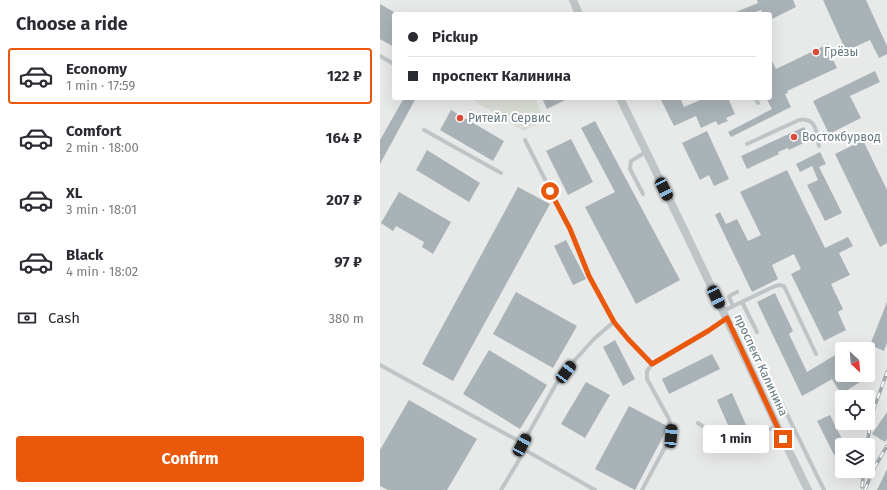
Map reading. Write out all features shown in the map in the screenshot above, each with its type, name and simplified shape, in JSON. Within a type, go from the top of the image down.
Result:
[{"type":"street","points":[[573,0],[578,12]]},
{"type":"street","name":"проспект Калинина","points":[[621,100],[808,490]]},
{"type":"lane","points":[[380,56],[392,63]]},
{"type":"lane","points":[[747,144],[799,120],[807,120],[813,123],[817,132],[819,146]]},
{"type":"lane","points":[[424,130],[501,173]]},
{"type":"lane","points":[[525,140],[570,229],[589,276],[614,322],[652,364]]},
{"type":"lane","points":[[643,194],[630,169],[631,161],[646,152]]},
{"type":"lane","points":[[642,490],[671,436],[669,419],[647,379],[647,371],[652,364],[708,331],[733,306],[780,285],[784,286],[816,354]]},
{"type":"lane","points":[[733,306],[729,297],[731,294],[737,292]]},
{"type":"lane","points":[[742,302],[757,332]]},
{"type":"lane","points":[[522,445],[556,384],[593,340],[614,322]]},
{"type":"lane","points":[[380,365],[517,440],[525,450],[596,490]]},
{"type":"lane","points":[[782,404],[824,490]]},
{"type":"lane","points":[[698,423],[715,435],[732,441],[751,437],[777,426]]},
{"type":"lane","points":[[501,490],[525,450]]},
{"type":"shaded area","points":[[380,0],[887,0],[887,490],[380,490]]},
{"type":"shaded area","points":[[473,100],[536,100],[543,116],[540,123],[523,131]]},
{"type":"building","points":[[757,0],[793,0],[796,7],[772,19],[772,12],[762,12],[761,10],[756,12],[736,12],[758,3]]},
{"type":"building","points":[[823,0],[866,0],[887,46],[887,54],[879,58],[870,40],[846,51]]},
{"type":"building","points":[[380,4],[394,12],[392,12],[392,46],[380,39]]},
{"type":"building","points":[[826,45],[837,68],[787,91],[788,93],[785,94],[791,107],[731,137],[728,132],[772,109],[767,100],[772,100],[772,61],[776,69]]},
{"type":"building","points":[[875,71],[880,82],[850,96],[861,118],[829,134],[813,101]]},
{"type":"building","points":[[403,100],[415,100],[380,164],[380,140]]},
{"type":"building","points":[[543,100],[565,100],[547,109]]},
{"type":"building","points":[[661,100],[681,100],[684,107],[700,100],[729,100],[735,114],[726,118],[728,121],[718,125],[716,121],[701,128],[696,116],[674,126]]},
{"type":"building","points":[[451,110],[504,141],[493,161],[440,130]]},
{"type":"building","points":[[595,121],[680,280],[636,304],[585,207],[615,192],[581,128]]},
{"type":"building","points":[[804,127],[810,140],[789,150],[788,148],[778,152],[779,154],[747,169],[741,156]]},
{"type":"building","points":[[707,131],[729,179],[714,186],[709,175],[700,180],[682,143]]},
{"type":"building","points":[[571,139],[593,182],[568,195],[546,151]]},
{"type":"building","points":[[863,140],[887,190],[887,243],[880,247],[835,154]]},
{"type":"building","points":[[427,150],[480,183],[469,202],[416,170]]},
{"type":"building","points":[[820,152],[826,164],[819,167],[842,213],[825,221],[807,185],[818,180],[812,166],[800,172],[796,164]]},
{"type":"building","points":[[787,170],[825,248],[848,237],[853,246],[839,253],[850,275],[831,284],[843,309],[838,312],[846,330],[824,341],[791,274],[801,269],[794,254],[772,265],[778,279],[752,292],[715,215],[720,212],[726,224],[737,219],[748,241],[761,235],[740,192]]},
{"type":"building","points":[[518,187],[550,204],[453,381],[422,364]]},
{"type":"building","points":[[399,192],[451,222],[433,254],[422,247],[424,242],[396,226],[393,231],[381,223]]},
{"type":"building","points":[[566,240],[586,279],[573,285],[554,246]]},
{"type":"building","points":[[516,292],[577,326],[553,368],[493,334]]},
{"type":"building","points":[[775,293],[793,331],[789,334],[807,372],[835,355],[835,382],[860,382],[847,390],[839,390],[832,379],[802,396],[757,302]]},
{"type":"building","points":[[887,302],[887,343],[884,351],[875,347],[875,342],[871,342]]},
{"type":"building","points":[[615,340],[635,379],[623,386],[603,347]]},
{"type":"building","points":[[489,350],[547,385],[520,429],[463,394]]},
{"type":"building","points":[[712,354],[720,369],[669,394],[662,379]]},
{"type":"building","points":[[586,382],[610,395],[585,438],[561,424]]},
{"type":"building","points":[[732,393],[747,427],[732,434],[717,400]]},
{"type":"building","points":[[409,400],[477,439],[447,490],[388,490],[380,486],[380,450]]},
{"type":"building","points":[[629,406],[668,427],[635,490],[595,469]]},
{"type":"building","points":[[887,412],[887,439],[885,442],[872,434]]},
{"type":"building","points":[[830,415],[835,425],[835,430],[838,430],[842,438],[835,438],[835,455],[834,455],[817,421]]},
{"type":"building","points":[[887,469],[887,490],[877,490]]},
{"type":"railway","points":[[868,438],[872,414],[887,372]]},
{"type":"railway","points":[[865,490],[873,470],[887,446]]},
{"type":"railway","points":[[862,487],[863,478]]},
{"type":"place","name":"Грёзы","points":[[816,52]]},
{"type":"place","name":"Ритейл Сервис","points":[[460,118]]},
{"type":"place","name":"Востокбурвод","points":[[794,137]]},
{"type":"route","points":[[550,191],[570,229],[589,276],[614,322],[628,339],[652,364],[727,318],[783,439]]}]
